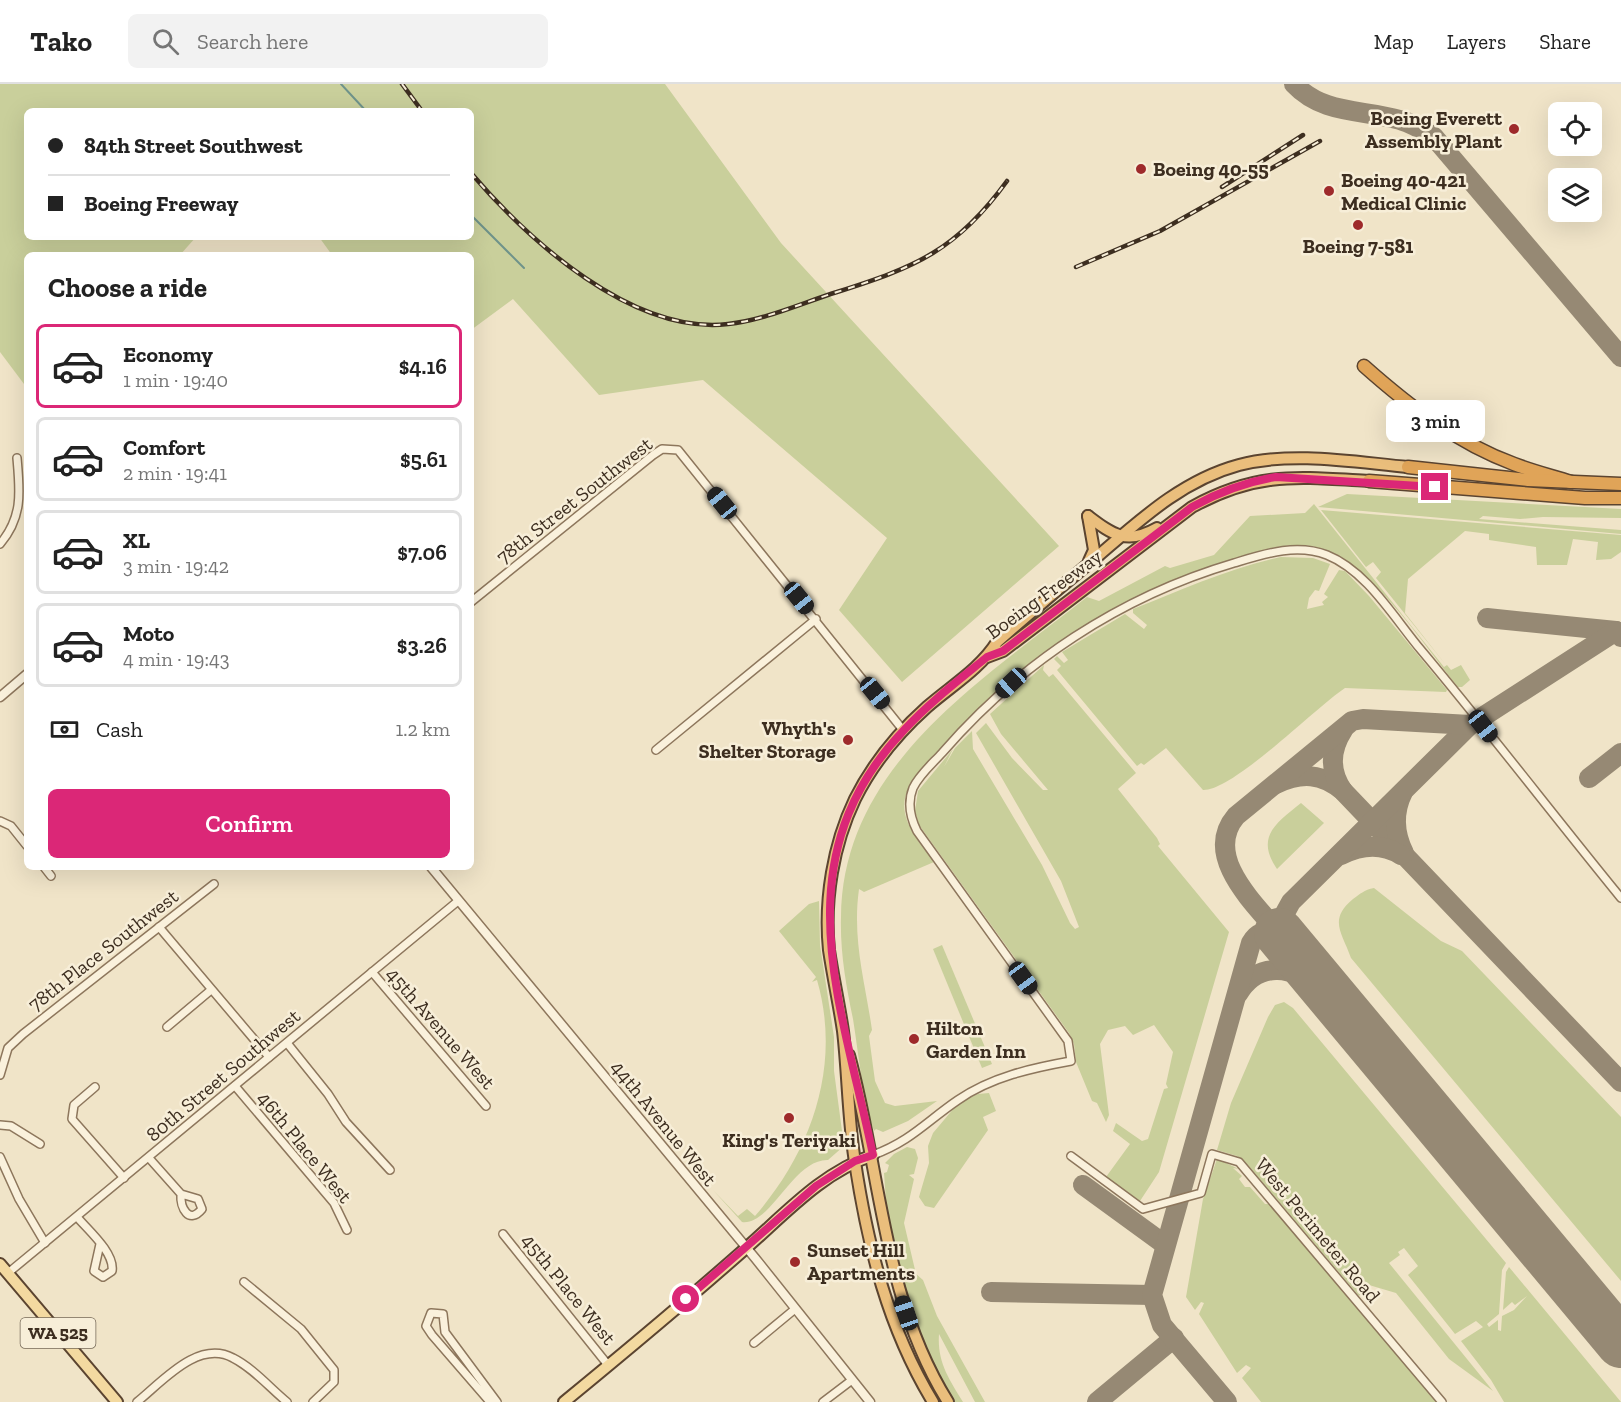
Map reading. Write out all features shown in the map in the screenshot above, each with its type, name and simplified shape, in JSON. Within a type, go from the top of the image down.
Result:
[{"type":"highway","points":[[1364,366],[1424,416],[1470,445],[1513,464],[1571,482]]},
{"type":"highway","name":"Boeing Freeway","points":[[987,657],[997,642],[1163,501],[1187,487],[1240,465],[1278,459],[1314,459],[1571,482],[1621,484]]},
{"type":"highway","name":"Boeing Freeway","points":[[987,657],[1003,651],[1192,507],[1235,487],[1276,477],[1369,481],[1585,498],[1621,498]]},
{"type":"highway","points":[[1084,567],[1093,557],[1094,550],[1088,516],[1121,536],[1142,536],[1192,507]]},
{"type":"highway","points":[[933,1402],[901,1341],[883,1293],[874,1260],[855,1161],[843,1031],[829,949],[831,882],[845,825],[856,798],[874,767],[903,730],[987,657]]},
{"type":"highway","points":[[843,1031],[864,1107],[884,1229],[901,1299],[924,1358],[948,1402]]},
{"type":"main road","points":[[564,1402],[746,1248],[799,1199],[855,1161],[873,1155]]},
{"type":"main road","name":"WA 525","points":[[4,1269],[117,1402]]},
{"type":"street","name":"78th Street Southwest","points":[[474,600],[653,454],[670,448],[684,455],[816,619]]},
{"type":"street","points":[[0,544],[17,517],[20,501],[17,458]]},
{"type":"street","points":[[873,1155],[910,1138],[974,1090],[1036,1067],[1071,1061],[1068,1041],[918,831],[910,810],[913,788],[978,714],[1045,657],[1084,629],[1125,606],[1174,583],[1268,553],[1303,550],[1327,555],[1358,576],[1456,692],[1621,898]]},
{"type":"street","points":[[656,750],[816,619],[903,730]]},
{"type":"street","points":[[1,694],[24,676]]},
{"type":"street","points":[[0,821],[11,826],[24,842]]},
{"type":"street","points":[[46,870],[51,876]]},
{"type":"street","name":"44th Avenue West","points":[[433,870],[746,1248],[870,1402]]},
{"type":"street","name":"78th Place Southwest","points":[[0,1075],[8,1048],[23,1034],[214,885]]},
{"type":"street","name":"80th Street Southwest","points":[[4,1269],[45,1243],[77,1217],[458,900]]},
{"type":"street","points":[[159,927],[269,1057]]},
{"type":"street","name":"45th Avenue West","points":[[372,972],[486,1106]]},
{"type":"street","points":[[167,1027],[211,990]]},
{"type":"street","points":[[287,1043],[328,1094],[346,1122],[390,1170]]},
{"type":"street","name":"46th Place West","points":[[235,1086],[334,1203],[347,1230]]},
{"type":"street","points":[[95,1087],[74,1105],[72,1119],[124,1178]]},
{"type":"street","points":[[0,1125],[11,1126],[40,1144]]},
{"type":"street","name":"West Perimeter Road","points":[[1071,1156],[1143,1209],[1201,1193],[1212,1154],[1239,1162],[1442,1402]]},
{"type":"street","points":[[0,1156],[20,1199],[45,1243]]},
{"type":"street","points":[[149,1158],[181,1194]]},
{"type":"street","points":[[77,1217],[100,1244]]},
{"type":"street","name":"45th Place West","points":[[503,1234],[608,1365]]},
{"type":"street","points":[[244,1281],[301,1329],[334,1370],[334,1382],[313,1402]]},
{"type":"street","points":[[754,1343],[795,1309]]},
{"type":"street","points":[[490,1402],[426,1326],[431,1313],[443,1314],[445,1332],[497,1402]]},
{"type":"street","points":[[137,1402],[184,1364],[208,1353],[232,1357],[287,1402]]},
{"type":"street","points":[[823,1402],[852,1380]]},
{"type":"green space","points":[[0,84],[665,84],[781,243],[1059,546],[902,682],[839,610],[887,538],[703,380],[599,395],[513,299],[474,328],[474,252],[330,252],[321,240],[474,240],[474,108],[24,108],[24,240],[193,240],[183,252],[24,252],[24,384],[0,352]]},
{"type":"green space","points":[[1347,494],[1621,509],[1621,518],[1520,519],[1483,516],[1479,519],[1621,530],[1621,534],[1318,507]]},
{"type":"green space","points":[[1314,504],[1412,626],[1377,588],[1358,570],[1339,557],[1319,548],[1283,546],[1258,551],[1181,578],[1107,613],[1041,656],[979,710],[923,767],[912,782],[905,798],[904,807],[909,824],[934,862],[864,892],[859,889],[858,943],[872,1030],[869,1036],[875,1081],[885,1103],[895,1106],[937,1101],[908,1121],[883,1132],[876,1129],[874,1131],[864,1090],[841,943],[841,917],[848,863],[865,815],[892,771],[925,732],[963,695],[1087,597],[1099,601],[1165,566],[1170,568],[1214,555],[1250,516],[1305,513]]},
{"type":"green space","points":[[1321,510],[1621,535],[1621,552],[1611,559],[1596,560],[1598,542],[1573,539],[1567,565],[1537,565],[1536,547],[1489,540],[1489,534],[1465,531],[1408,579],[1405,613],[1446,665],[1376,578],[1381,572],[1373,562],[1366,567]]},
{"type":"green space","points":[[1281,557],[1313,558],[1330,564],[1319,591],[1315,590],[1309,598],[1307,609],[1324,605],[1322,602],[1328,597],[1324,594],[1339,570],[1345,571],[1369,596],[1447,690],[1446,692],[1345,688],[1274,747],[1234,777],[1216,787],[1203,790],[1166,748],[1144,765],[1141,763],[1137,766],[1057,670],[1061,666],[1054,659],[1057,656],[1064,663],[1068,660],[1062,652],[1125,614],[1144,629],[1147,625],[1133,613],[1133,609],[1224,573]]},
{"type":"green space","points":[[1415,631],[1444,667],[1447,665],[1451,670],[1461,665],[1470,680],[1462,687],[1458,687]]},
{"type":"green space","points":[[1044,665],[1043,670],[1049,677],[1053,674],[1136,773],[1118,789],[1157,838],[1160,844],[1158,846],[1229,932],[1159,1172],[1140,1201],[1106,1177],[1130,1144],[1113,1131],[1116,1123],[1142,1141],[1148,1139],[1164,1089],[1168,1088],[1166,1084],[1173,1052],[1154,1025],[1133,1035],[1125,1026],[1108,1030],[1100,1044],[1109,1115],[1106,1122],[1097,1103],[1092,1101],[1076,1062],[1074,1044],[1069,1033],[919,825],[915,811],[918,791],[953,749],[944,767],[955,748],[972,731],[973,749],[1042,865],[1070,923],[1075,929],[1079,927],[1061,881],[976,733],[986,723],[1012,758],[1043,790],[1048,790],[1001,734],[990,714]]},
{"type":"green space","points":[[1301,803],[1324,823],[1277,869],[1268,848],[1268,839],[1277,824]]},
{"type":"green space","points":[[1374,888],[1441,941],[1462,951],[1621,1117],[1621,1281],[1351,958],[1339,927],[1341,913],[1353,899]]},
{"type":"green space","points":[[819,901],[820,945],[834,1037],[834,1071],[844,1146],[828,1160],[815,1163],[804,1170],[763,1214],[753,1220],[742,1222],[713,1190],[738,1216],[747,1209],[755,1216],[775,1191],[792,1164],[806,1136],[816,1106],[823,1076],[826,1044],[824,1012],[817,980],[812,982],[816,977],[779,931],[809,904]]},
{"type":"green space","points":[[942,945],[992,1064],[982,1068],[933,949]]},
{"type":"green space","points":[[1284,1002],[1293,1008],[1506,1263],[1502,1270],[1499,1314],[1487,1324],[1489,1327],[1498,1320],[1498,1330],[1501,1331],[1502,1316],[1514,1310],[1527,1296],[1515,1305],[1512,1302],[1503,1310],[1506,1272],[1509,1267],[1621,1402],[1504,1402],[1491,1380],[1461,1341],[1483,1327],[1476,1321],[1455,1334],[1408,1275],[1418,1266],[1404,1248],[1398,1252],[1400,1255],[1389,1263],[1493,1391],[1449,1359],[1396,1293],[1369,1285],[1359,1296],[1246,1163],[1237,1156],[1217,1150],[1231,1103],[1268,1017],[1275,1005]]},
{"type":"green space","points":[[989,1093],[996,1111],[983,1117],[988,1130],[934,1208],[925,1206],[919,1197],[929,1163],[928,1146],[933,1133],[960,1101],[978,1094]]},
{"type":"green space","points":[[907,1147],[915,1149],[918,1158],[914,1174],[909,1175],[914,1179],[904,1223],[916,1274],[923,1280],[937,1316],[985,1402],[975,1402],[939,1334],[942,1362],[963,1402],[955,1402],[924,1346],[902,1282],[887,1215],[884,1173],[887,1172],[889,1165],[885,1163],[894,1154]]},
{"type":"green space","points":[[1217,1159],[1239,1169],[1233,1168],[1242,1176],[1239,1179],[1245,1187],[1250,1187],[1265,1204],[1270,1204],[1437,1402],[1261,1402],[1242,1378],[1251,1368],[1246,1365],[1237,1373],[1199,1314],[1204,1303],[1201,1302],[1195,1310],[1186,1297],[1203,1199]]},
{"type":"waterway","points":[[341,84],[363,108]]},
{"type":"waterway","points":[[474,218],[524,268]]},
{"type":"taxiway","points":[[1294,84],[1305,94],[1331,106],[1404,121],[1434,137],[1621,357]]},
{"type":"taxiway","points":[[1487,618],[1616,631]]},
{"type":"taxiway","points":[[1279,933],[1280,922],[1291,902],[1470,725],[1616,631],[1621,637]]},
{"type":"taxiway","points":[[1279,933],[1246,894],[1228,863],[1225,847],[1227,831],[1236,816],[1352,721],[1363,719],[1470,725]]},
{"type":"taxiway","points":[[1343,730],[1336,745],[1333,768],[1343,791]]},
{"type":"taxiway","points":[[1589,778],[1621,753]]},
{"type":"taxiway","points":[[1276,784],[1285,780],[1311,776],[1327,781],[1343,791],[1621,1082]]},
{"type":"taxiway","points":[[1403,792],[1396,822],[1398,838],[1404,853]]},
{"type":"taxiway","points":[[1341,855],[1364,847],[1379,847],[1401,855]]},
{"type":"taxiway","points":[[1227,1402],[1162,1325],[1152,1295],[1251,943],[1260,934],[1279,933]]},
{"type":"taxiway","points":[[1238,994],[1247,982],[1267,971],[1278,970],[1301,975],[1324,986]]},
{"type":"taxiway","points":[[1083,1185],[1164,1244]]},
{"type":"taxiway","points":[[991,1292],[1152,1295]]},
{"type":"taxiway","points":[[1097,1402],[1174,1338]]},
{"type":"runway","points":[[1279,933],[1621,1343]]},
{"type":"railway","points":[[402,84],[420,108]]},
{"type":"railway","points":[[1222,187],[1303,135]]},
{"type":"railway","points":[[1076,267],[1160,231],[1320,141]]},
{"type":"railway","points":[[474,176],[522,227],[553,254],[620,299],[656,315],[692,323],[728,324],[783,311],[890,274],[912,264],[952,240],[989,205],[1007,181]]},
{"type":"place","name":"Boeing Everett Assembly Plant","points":[[1514,129]]},
{"type":"place","name":"Boeing 40-55","points":[[1141,169]]},
{"type":"place","name":"Boeing 40-421 Medical Clinic","points":[[1329,191]]},
{"type":"place","name":"Boeing 7-581","points":[[1358,225]]},
{"type":"place","name":"Whyth's Shelter Storage","points":[[848,740]]},
{"type":"place","name":"Hilton Garden Inn","points":[[914,1039]]},
{"type":"place","name":"King's Teriyaki","points":[[789,1118]]},
{"type":"place","name":"Sunset Hill Apartments","points":[[795,1262]]},
{"type":"route","points":[[686,1299],[799,1199],[855,1161],[873,1155],[864,1107],[843,1031],[829,949],[828,909],[837,851],[856,798],[874,767],[903,730],[987,657],[1003,651],[1192,507],[1212,496],[1256,480],[1276,477],[1435,487]]}]
